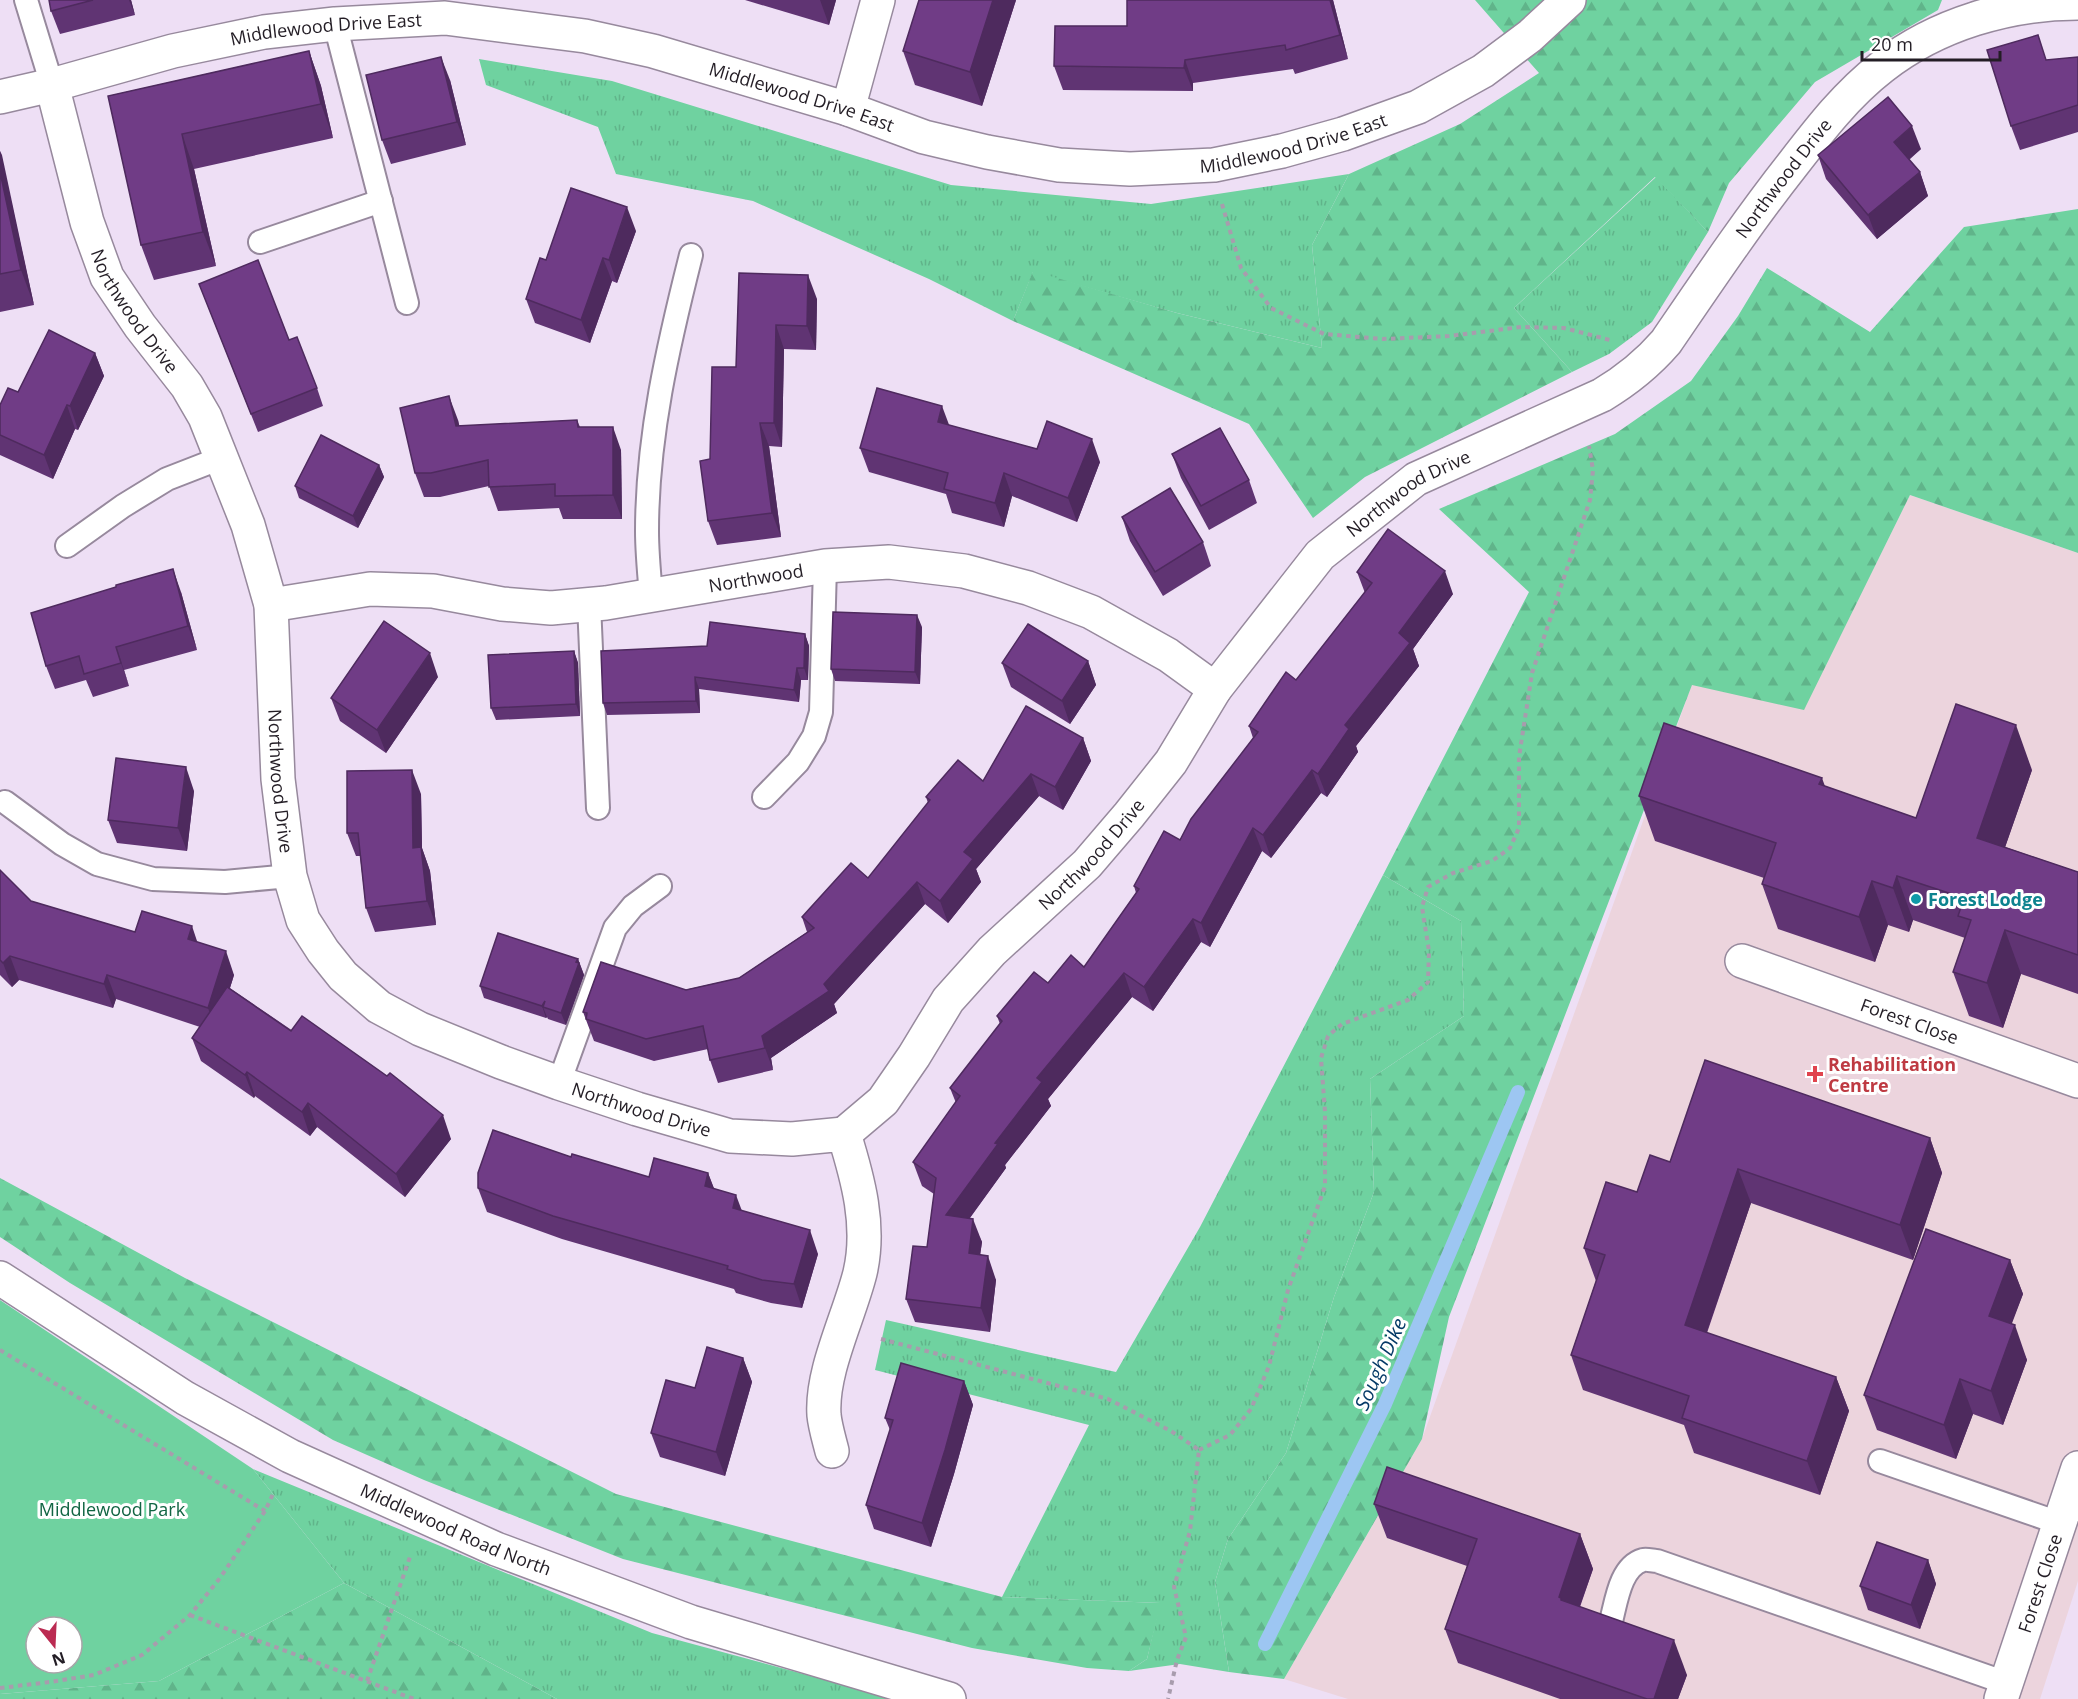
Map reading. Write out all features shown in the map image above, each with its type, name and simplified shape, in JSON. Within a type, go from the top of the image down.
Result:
[{"type":"street","points":[[848,109],[878,0]]},
{"type":"street","name":"Middlewood Drive East","points":[[0,97],[52,85],[172,51],[264,32],[335,24],[445,18],[585,36],[653,51],[848,109],[924,137],[987,152],[1059,165],[1130,169],[1214,165],[1282,151],[1334,137],[1418,107],[1483,71],[1530,36],[1569,0]]},
{"type":"street","name":"Northwood Drive","points":[[52,85],[87,222],[107,277],[140,326],[187,386],[205,417],[248,525],[271,605],[278,779],[290,876],[303,920],[323,951],[343,976],[380,1007],[420,1029],[501,1062],[637,1109],[730,1136],[792,1139],[844,1134],[883,1101],[948,1000],[992,951],[1087,864],[1129,815],[1171,762],[1215,689],[1320,555],[1416,479],[1581,405],[1628,379],[1666,342],[1765,199],[1810,142],[1846,98],[1883,66],[1920,43],[1965,22],[2011,8],[2078,3]]},
{"type":"street","name":"Northwood","points":[[271,605],[370,589],[434,591],[502,604],[551,608],[651,595],[825,566],[889,562],[964,571],[1028,588],[1091,612],[1168,656],[1215,689]]},
{"type":"street","name":"Forest Close","points":[[1742,961],[2078,1081]]},
{"type":"street","points":[[832,1450],[824,1415],[826,1383],[860,1271],[864,1221],[858,1178],[844,1134]]},
{"type":"street","name":"Middlewood Road North","points":[[0,1278],[185,1398],[290,1456],[496,1549],[691,1622],[949,1699]]},
{"type":"street","name":"Forest Close","points":[[2003,1691],[2078,1468]]},
{"type":"lane","points":[[26,0],[52,85]]},
{"type":"lane","points":[[335,24],[407,303]]},
{"type":"lane","points":[[260,242],[381,201]]},
{"type":"lane","points":[[651,595],[647,531],[656,413],[672,332],[691,255]]},
{"type":"lane","points":[[67,546],[123,506],[167,479],[221,458]]},
{"type":"lane","points":[[764,796],[798,762],[814,736],[821,712],[825,566]]},
{"type":"lane","points":[[589,604],[598,808]]},
{"type":"lane","points":[[5,802],[62,844],[98,864],[153,879],[225,882],[290,876]]},
{"type":"lane","points":[[559,1083],[615,928],[633,906],[660,886]]},
{"type":"lane","points":[[1880,1461],[2059,1523]]},
{"type":"lane","points":[[1610,1625],[1620,1588],[1629,1569],[1644,1560],[1657,1561],[2003,1691]]},
{"type":"path","points":[[1214,165],[1226,222],[1241,268],[1271,308],[1324,334],[1383,339],[1449,336],[1521,327],[1564,328],[1602,337],[1651,359]]},
{"type":"path","points":[[1199,1450],[1230,1435],[1251,1409],[1269,1366],[1288,1290],[1325,1186],[1325,1112],[1321,1058],[1328,1036],[1342,1024],[1408,1000],[1428,982],[1429,951],[1422,907],[1428,887],[1453,873],[1492,861],[1510,848],[1519,828],[1519,757],[1532,673],[1590,500],[1593,470],[1581,405]]},
{"type":"path","points":[[843,1329],[1108,1399],[1171,1431],[1199,1450]]},
{"type":"path","points":[[0,1350],[266,1511]]},
{"type":"path","points":[[1168,1699],[1177,1660],[1186,1636],[1174,1587],[1191,1531],[1199,1450]]},
{"type":"path","points":[[0,1688],[93,1675],[141,1654],[190,1615],[220,1578],[266,1511],[290,1456]]},
{"type":"path","points":[[367,1682],[424,1516]]},
{"type":"path","points":[[190,1615],[414,1699]]},
{"type":"shaded area","name":"Rehabilitation Centre","points":[[1910,495],[2078,553],[2078,1581],[2040,1699],[1348,1699],[1284,1679],[1422,1439],[1692,684],[1804,709]]},
{"type":"green space","points":[[1475,0],[1942,0],[1938,10],[1815,82],[1729,183],[1708,232],[1655,177],[1514,308],[1572,372],[1365,477],[1313,518],[1249,424],[1013,321],[1033,271],[1177,313],[1322,348],[1312,245],[1349,174],[1460,124],[1539,73]]},
{"type":"green space","points":[[479,59],[612,81],[951,185],[1151,204],[1349,174],[1312,245],[1322,348],[1177,313],[1033,272],[1013,321],[929,279],[753,201],[616,174],[598,127],[486,85]]},
{"type":"green space","points":[[1656,177],[1708,232],[1652,322],[1609,354],[1572,372],[1514,308]]},
{"type":"green space","points":[[2078,209],[2078,553],[1910,495],[1804,710],[1692,685],[1449,1317],[1422,1439],[1284,1679],[1229,1672],[1215,1582],[1228,1539],[1286,1453],[1334,1297],[1374,1192],[1370,1079],[1464,1016],[1461,921],[1383,875],[1529,592],[1439,509],[1615,434],[1691,381],[1738,316],[1767,268],[1870,332],[1964,227]]},
{"type":"green space","points":[[1383,875],[1461,921],[1464,1016],[1370,1079],[1374,1192],[1334,1297],[1286,1453],[1228,1539],[1215,1582],[1229,1672],[1180,1664],[1129,1671],[1147,1659],[1160,1603],[1002,1597],[1089,1425],[875,1370],[886,1320],[1116,1372],[1200,1227]]},
{"type":"green space","points":[[0,1178],[185,1278],[616,1494],[1002,1597],[1161,1603],[1147,1659],[1129,1671],[1087,1668],[972,1648],[623,1559],[424,1480],[333,1440],[70,1283],[0,1237]]},
{"type":"green space","name":"Middlewood Park","points":[[0,1300],[253,1469],[344,1583],[159,1681],[0,1694]]},
{"type":"green space","points":[[253,1469],[652,1633],[896,1699],[557,1699],[344,1583]]},
{"type":"green space","points":[[344,1583],[557,1699],[0,1699],[0,1694],[159,1681]]},
{"type":"building","points":[[49,0],[93,0],[51,11]]},
{"type":"building","points":[[919,0],[993,0],[970,72],[903,51]]},
{"type":"building","points":[[1127,0],[1330,0],[1340,35],[1286,50],[1285,45],[1185,60],[1184,68],[1054,66],[1055,26],[1127,26]]},
{"type":"building","points":[[2038,35],[2046,60],[2078,57],[2078,105],[2011,126],[1987,50]]},
{"type":"building","points":[[309,51],[321,104],[182,134],[203,232],[141,245],[108,96]]},
{"type":"building","points":[[441,57],[457,122],[382,140],[366,75]]},
{"type":"building","points":[[1888,97],[1912,126],[1894,142],[1920,172],[1868,215],[1818,155]]},
{"type":"building","points":[[0,172],[21,270],[0,274]]},
{"type":"building","points":[[571,188],[627,207],[609,260],[603,258],[581,320],[526,299],[540,258],[546,260]]},
{"type":"building","points":[[258,260],[289,340],[297,337],[317,388],[251,414],[199,284]]},
{"type":"building","points":[[739,273],[808,275],[807,326],[776,325],[774,423],[760,423],[772,513],[708,521],[700,461],[710,459],[712,367],[736,367]]},
{"type":"building","points":[[49,330],[95,353],[44,455],[0,435],[0,405],[8,388],[18,392]]},
{"type":"building","points":[[877,388],[942,406],[938,422],[1037,449],[1047,421],[1092,439],[1068,498],[1004,473],[995,503],[944,489],[948,473],[860,448]]},
{"type":"building","points":[[449,396],[456,426],[577,420],[578,427],[613,427],[613,495],[555,496],[555,484],[489,487],[488,460],[431,473],[415,473],[400,408]]},
{"type":"building","points":[[1220,428],[1249,480],[1201,506],[1172,454]]},
{"type":"building","points":[[321,435],[379,465],[353,516],[295,486]]},
{"type":"building","points":[[1170,488],[1203,542],[1155,572],[1122,517]]},
{"type":"building","points":[[1388,529],[1445,571],[1399,633],[1410,643],[1345,725],[1349,729],[1318,774],[1312,770],[1263,835],[1253,828],[1201,923],[1193,919],[1144,987],[1124,973],[1037,1078],[1042,1082],[995,1143],[998,1144],[946,1215],[973,1219],[969,1253],[988,1256],[981,1308],[906,1299],[913,1246],[927,1247],[936,1178],[913,1162],[960,1096],[950,1088],[1002,1021],[997,1016],[1034,972],[1048,983],[1071,955],[1084,967],[1139,889],[1134,886],[1164,831],[1180,840],[1191,819],[1258,732],[1249,726],[1286,672],[1296,680],[1372,583],[1357,572]]},
{"type":"building","points":[[173,569],[188,626],[116,647],[121,663],[84,674],[79,656],[46,666],[31,613]]},
{"type":"building","points":[[833,612],[917,615],[915,672],[831,669]]},
{"type":"building","points":[[384,621],[430,653],[377,730],[331,698]]},
{"type":"building","points":[[710,622],[805,634],[804,668],[797,668],[794,690],[695,677],[696,701],[603,703],[601,651],[707,646]]},
{"type":"building","points":[[1028,624],[1088,661],[1062,701],[1002,663]]},
{"type":"building","points":[[574,651],[576,704],[491,708],[488,655]]},
{"type":"building","points":[[1956,704],[2016,725],[1977,838],[2078,872],[2078,955],[2005,930],[1987,983],[1953,972],[1971,920],[1958,916],[1964,898],[1897,876],[1893,888],[1872,881],[1859,917],[1762,884],[1776,843],[1639,796],[1664,723],[1822,778],[1819,784],[1916,818]]},
{"type":"building","points":[[1026,706],[1083,738],[1055,787],[1031,774],[964,852],[973,859],[940,901],[917,882],[824,984],[829,991],[762,1036],[765,1048],[710,1060],[703,1026],[646,1039],[586,1019],[587,1013],[583,1012],[601,962],[686,990],[739,978],[814,928],[802,917],[851,863],[868,878],[930,800],[926,797],[958,760],[983,781]]},
{"type":"building","points":[[116,758],[186,767],[178,828],[108,820]]},
{"type":"building","points":[[412,770],[413,848],[421,847],[427,901],[366,908],[358,833],[347,833],[347,771]]},
{"type":"building","points":[[0,870],[31,901],[135,932],[142,911],[192,926],[188,939],[226,951],[208,1008],[107,975],[104,984],[10,956],[3,963],[0,960]]},
{"type":"building","points":[[498,933],[578,959],[576,962],[579,963],[561,1013],[543,1007],[545,1001],[542,1006],[480,986]]},
{"type":"building","points":[[227,987],[291,1031],[302,1016],[387,1076],[390,1073],[443,1115],[396,1174],[308,1103],[302,1112],[247,1072],[245,1075],[192,1038]]},
{"type":"building","points":[[1705,1060],[1930,1138],[1900,1225],[1738,1169],[1685,1325],[1836,1377],[1807,1461],[1682,1418],[1689,1396],[1571,1355],[1605,1255],[1584,1248],[1606,1182],[1637,1192],[1650,1155],[1670,1162]]},
{"type":"building","points":[[493,1130],[571,1157],[572,1154],[649,1177],[654,1158],[708,1173],[705,1186],[736,1195],[733,1208],[810,1230],[794,1284],[762,1280],[727,1269],[728,1266],[553,1216],[478,1188],[478,1173]]},
{"type":"building","points":[[1926,1229],[2010,1260],[1989,1316],[2015,1325],[1991,1391],[1960,1379],[1944,1425],[1864,1395]]},
{"type":"building","points":[[707,1347],[743,1358],[716,1452],[651,1433],[666,1380],[695,1388]]},
{"type":"building","points":[[901,1363],[964,1381],[922,1523],[866,1505],[893,1420],[885,1418]]},
{"type":"building","points":[[1387,1467],[1580,1534],[1559,1597],[1561,1600],[1674,1640],[1654,1699],[1647,1699],[1445,1629],[1477,1539],[1374,1504]]},
{"type":"building","points":[[1877,1542],[1928,1560],[1911,1605],[1860,1586]]},
{"type":"waterway","name":"Sough Dike","points":[[1265,1644],[1385,1404],[1518,1092]]},
{"type":"place","name":"Forest Lodge","points":[[1916,899]]},
{"type":"place","name":"Rehabilitation Centre","points":[[1815,1074]]}]
